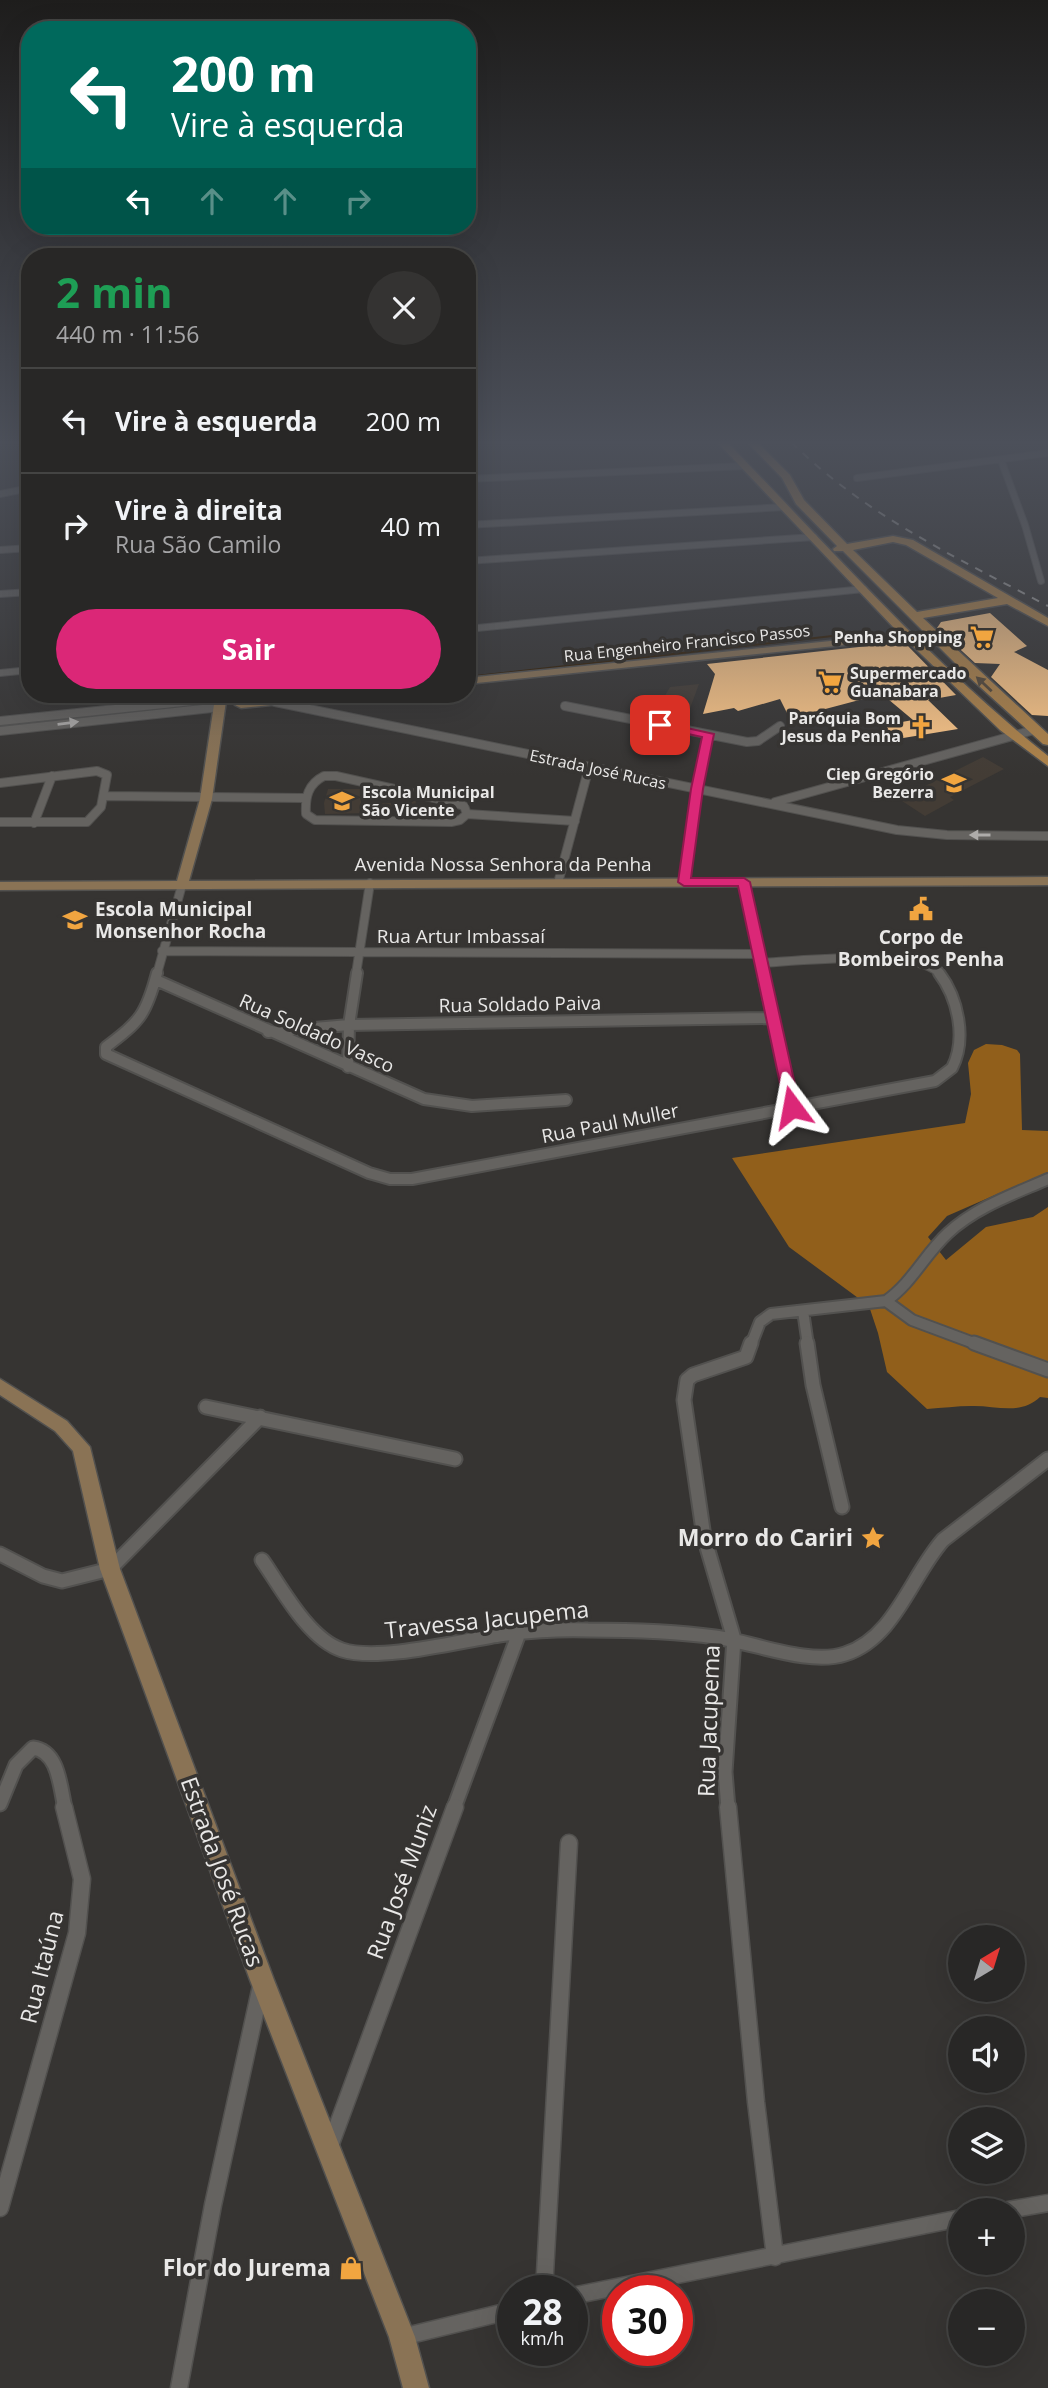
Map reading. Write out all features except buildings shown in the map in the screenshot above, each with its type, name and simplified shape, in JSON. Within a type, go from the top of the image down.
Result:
[{"type":"main road","points":[[830,553],[905,632],[1015,736],[1048,762]]},
{"type":"main road","points":[[852,553],[1048,741]]},
{"type":"main road","points":[[929,553],[1048,623]]},
{"type":"main road","points":[[915,616],[1009,600]]},
{"type":"street","points":[[476,560],[576,553]]},
{"type":"street","points":[[1033,553],[1041,581]]},
{"type":"street","points":[[476,628],[864,589]]},
{"type":"street","points":[[0,594],[21,593]]},
{"type":"street","name":"Rua Engenheiro Francisco Passos","points":[[476,671],[639,659],[905,632]]},
{"type":"street","name":"Rua Engenheiro Francisco Passos","points":[[476,680],[639,659]]},
{"type":"street","points":[[0,673],[21,671]]},
{"type":"street","points":[[0,721],[199,703]]},
{"type":"street","points":[[0,731],[206,703]]},
{"type":"street","points":[[156,980],[206,799],[221,703]]},
{"type":"street","name":"Estrada José Rucas","points":[[280,703],[921,833],[1048,836]]},
{"type":"street","points":[[565,706],[752,742],[780,726]]},
{"type":"street","points":[[773,803],[1034,730]]},
{"type":"street","points":[[684,882],[708,734]]},
{"type":"street","points":[[558,883],[589,767]]},
{"type":"street","points":[[0,783],[103,772],[107,775],[107,796],[95,817],[87,822],[0,822]]},
{"type":"street","points":[[34,823],[52,776]]},
{"type":"street","points":[[467,814],[464,806],[448,801],[336,776],[315,780],[304,798],[309,818],[324,822],[452,822],[467,814],[575,821]]},
{"type":"street","points":[[107,796],[304,798]]},
{"type":"street","name":"Avenida Nossa Senhora da Penha","points":[[0,886],[1047,881]]},
{"type":"street","points":[[744,882],[792,1107]]},
{"type":"street","points":[[348,1067],[349,1025],[370,883]]},
{"type":"street","name":"Rua Artur Imbassaí","points":[[162,951],[760,959]]},
{"type":"street","name":"Rua Paul Muller","points":[[156,980],[148,1006],[136,1024],[106,1048],[106,1054],[369,1173],[390,1179],[412,1179],[925,1084],[947,1076],[957,1057],[960,1030],[957,1012],[941,974],[924,963],[907,960],[760,959]]},
{"type":"street","name":"Rua Soldado Vasco","points":[[156,980],[411,1094],[452,1105],[472,1106],[566,1100]]},
{"type":"street","name":"Rua Soldado Paiva","points":[[268,1032],[349,1025],[771,1018]]},
{"type":"street","points":[[1048,1179],[965,1219],[934,1247],[907,1285],[886,1301],[912,1320],[1048,1370]]},
{"type":"street","name":"Rua Jacupema","points":[[775,2257],[756,2102],[725,1772],[734,1639],[704,1538],[685,1426],[685,1388],[687,1380],[693,1375],[746,1357],[762,1319],[784,1312],[864,1307],[886,1301]]},
{"type":"street","points":[[803,1311],[813,1385],[842,1507]]},
{"type":"street","name":"Estrada José Rucas","points":[[0,1386],[61,1426],[81,1447],[110,1569],[262,1980],[402,2337],[416,2388]]},
{"type":"street","points":[[205,1407],[455,1459]]},
{"type":"street","points":[[0,1554],[43,1576],[62,1581],[110,1569],[260,1417]]},
{"type":"street","name":"Travessa Jacupema","points":[[262,1560],[300,1614],[324,1639],[340,1649],[363,1653],[519,1633],[589,1629],[654,1630],[734,1639],[816,1656],[844,1655],[864,1645],[894,1615],[942,1541],[1048,1459]]},
{"type":"street","name":"Rua José Muniz","points":[[329,2148],[519,1633]]},
{"type":"street","name":"Rua Itaúna","points":[[0,1804],[13,1770],[26,1752],[33,1748],[42,1749],[53,1760],[83,1892],[77,1933],[0,2207]]},
{"type":"street","points":[[545,2275],[569,1843]]},
{"type":"street","points":[[179,2388],[213,2205],[262,1980]]},
{"type":"street","points":[[1025,2207],[1048,2203]]},
{"type":"street","points":[[588,2293],[948,2221]]},
{"type":"street","points":[[402,2337],[497,2313]]},
{"type":"shaded area","points":[[699,684],[685,722],[653,716],[670,687]]},
{"type":"shaded area","name":"Ciep Gregório Bezerra","points":[[983,757],[1004,769],[950,797],[954,800],[925,816],[899,799]]},
{"type":"shaded area","name":"Escola Municipal São Vicente","points":[[328,789],[361,789],[361,803],[410,803],[416,800],[415,812],[325,814],[324,803]]},
{"type":"shaded area","points":[[986,1044],[1002,1045],[1017,1050],[1020,1054],[1022,1130],[1048,1131],[1048,1172],[947,1216],[928,1237],[946,1260],[986,1227],[1033,1217],[1048,1207],[1048,1398],[1040,1397],[1032,1403],[1016,1408],[971,1406],[927,1409],[887,1372],[869,1306],[789,1247],[732,1158],[965,1123],[971,1094],[968,1063],[974,1050]]},
{"type":"waterway","points":[[476,676],[859,633]]},
{"type":"waterway","points":[[222,704],[230,703]]},
{"type":"waterway","points":[[0,726],[137,712]]},
{"type":"railway","points":[[949,553],[1048,606]]},
{"type":"place","name":"Penha Shopping","points":[[982,637]]},
{"type":"place","name":"Supermercado Guanabara","points":[[830,682]]},
{"type":"place","name":"Paróquia Bom Jesus da Penha","points":[[921,727]]},
{"type":"place","name":"Ciep Gregório Bezerra","points":[[954,783]]},
{"type":"place","name":"Escola Municipal São Vicente","points":[[342,801]]},
{"type":"place","name":"Corpo de Bombeiros Penha","points":[[921,909]]},
{"type":"place","name":"Escola Municipal Monsenhor Rocha","points":[[75,920]]},
{"type":"place","name":"Morro do Cariri","points":[[873,1538]]},
{"type":"place","name":"Flor do Jurema","points":[[351,2268]]},
{"type":"route","points":[[660,725],[708,734],[684,882],[744,882],[792,1107]]}]
